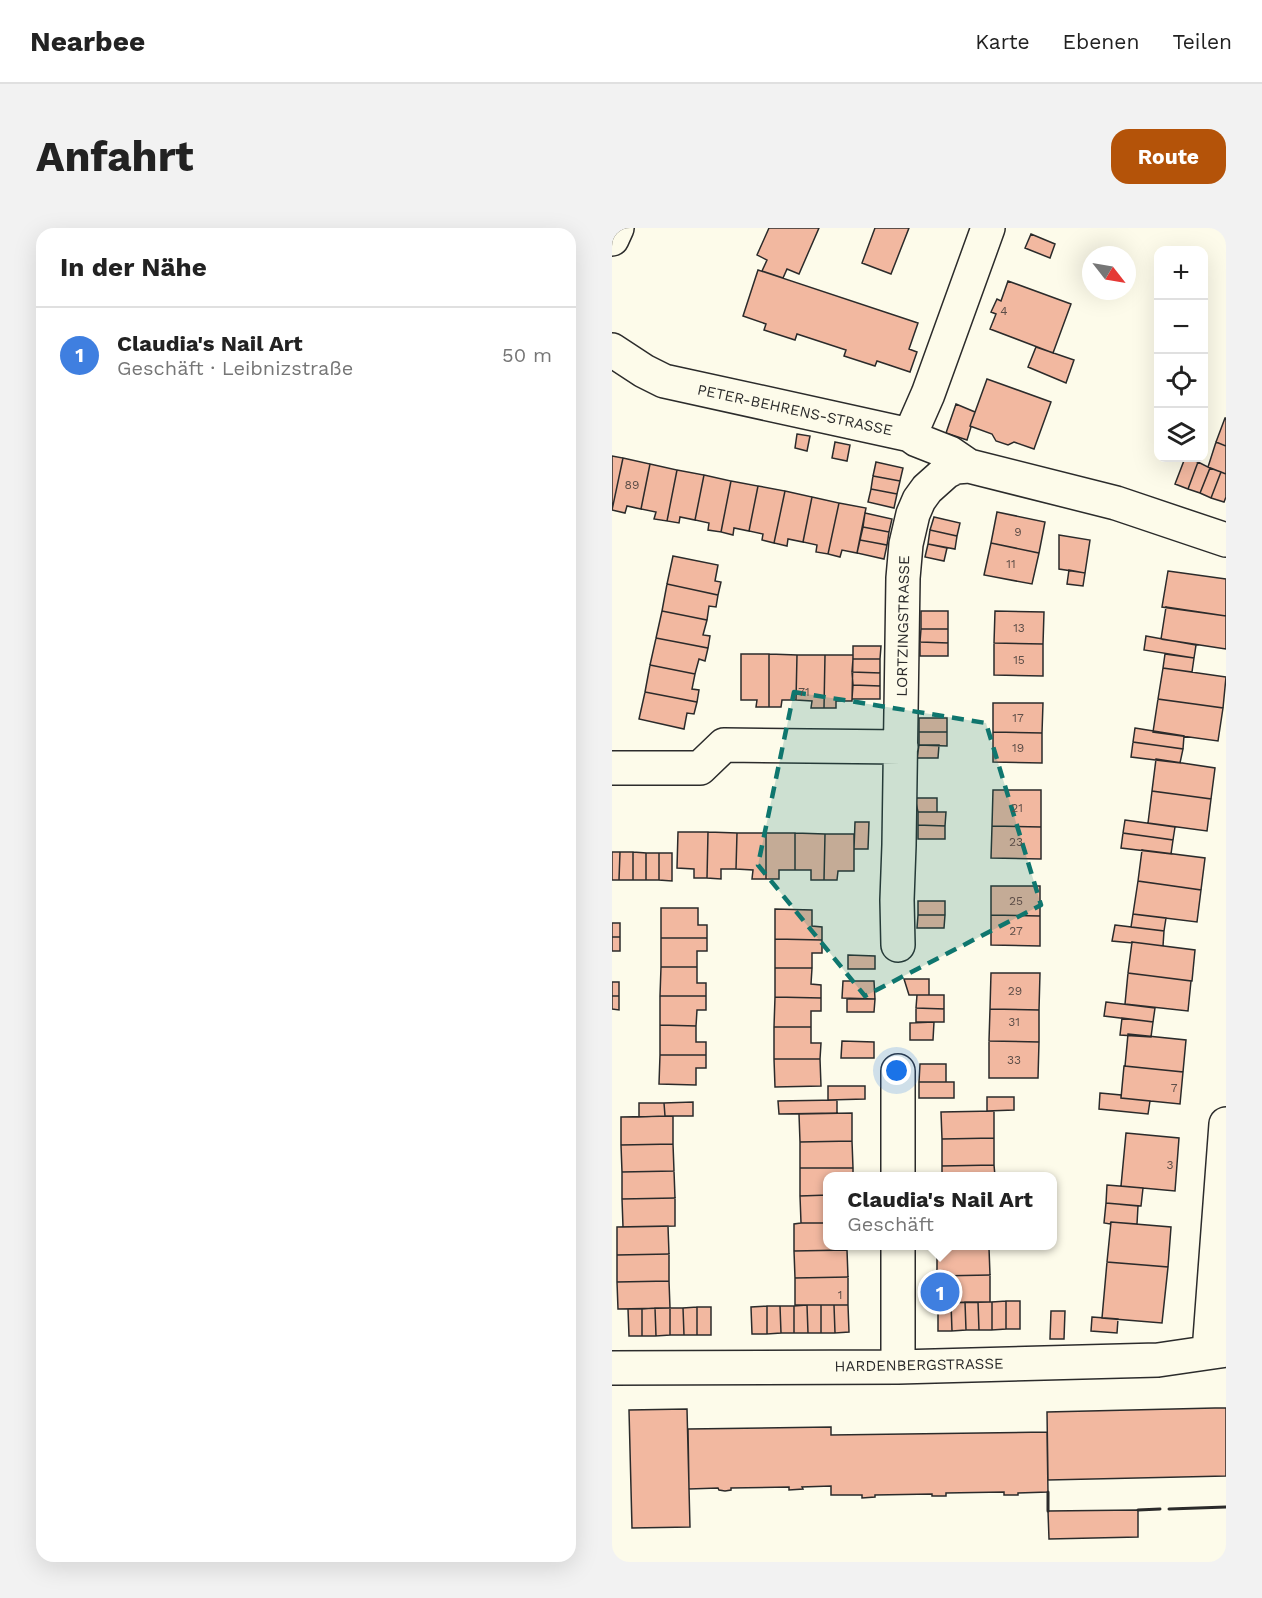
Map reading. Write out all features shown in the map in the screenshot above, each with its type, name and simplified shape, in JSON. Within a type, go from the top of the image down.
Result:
[{"type":"street","points":[[612,239],[617,228]]},
{"type":"street","name":"PETER-BEHRENS-STRASSE","points":[[612,350],[664,381],[910,435],[928,394],[988,228]]},
{"type":"street","points":[[910,435],[950,453],[969,466],[1116,503],[1226,540]]},
{"type":"street","name":"LORTZINGSTRASSE","points":[[898,945],[903,578],[909,528],[919,500],[927,489],[946,472],[956,467],[969,466]]},
{"type":"street","points":[[612,768],[700,768],[724,745],[901,747]]},
{"type":"street","points":[[898,1071],[898,1172]]},
{"type":"street","points":[[1217,1351],[1226,1124]]},
{"type":"street","points":[[898,1250],[898,1367]]},
{"type":"street","name":"HARDENBERGSTRASSE","points":[[612,1368],[898,1367],[1158,1359],[1217,1351]]},
{"type":"highlighted area","points":[[794,692],[986,723],[1041,905],[865,996],[758,865]]},
{"type":"building","points":[[769,228],[819,228],[799,274],[787,269],[783,278],[762,271],[767,260],[757,255]]},
{"type":"building","points":[[875,228],[909,228],[891,274],[862,263]]},
{"type":"building","points":[[1031,234],[1055,244],[1050,258],[1025,248]]},
{"type":"building","points":[[758,270],[918,323],[909,349],[917,352],[910,372],[877,361],[875,366],[844,356],[846,350],[797,334],[795,340],[764,330],[766,324],[743,316]]},
{"type":"building","points":[[1008,281],[1071,304],[1053,353],[990,329],[996,314],[991,312],[997,299],[1001,301]]},
{"type":"building","points":[[1036,347],[1074,360],[1066,383],[1028,367]]},
{"type":"building","points":[[987,379],[1051,402],[1034,449],[1014,442],[1008,445],[996,441],[992,434],[970,426]]},
{"type":"building","points":[[956,404],[975,412],[967,440],[946,433]]},
{"type":"building","points":[[1226,418],[1226,446],[1216,442]]},
{"type":"building","points":[[797,434],[810,436],[807,451],[795,448]]},
{"type":"building","points":[[835,442],[850,445],[847,461],[832,458]]},
{"type":"building","points":[[1216,442],[1226,446],[1226,474],[1208,467]]},
{"type":"building","points":[[612,456],[623,458],[612,510]]},
{"type":"building","points":[[623,458],[650,464],[641,509],[627,506],[625,513],[612,510]]},
{"type":"building","points":[[876,462],[903,468],[900,481],[873,476]]},
{"type":"building","points":[[1183,462],[1198,462],[1188,489],[1175,484]]},
{"type":"building","points":[[1198,462],[1210,468],[1200,493],[1188,489]]},
{"type":"building","points":[[650,464],[677,470],[667,521],[654,519],[656,512],[641,509]]},
{"type":"building","points":[[1210,468],[1221,472],[1211,498],[1200,493]]},
{"type":"building","points":[[677,470],[704,475],[695,520],[680,517],[679,523],[667,521]]},
{"type":"building","points":[[1221,472],[1226,474],[1224,502],[1211,498]]},
{"type":"building","points":[[704,475],[731,481],[721,532],[708,530],[709,523],[695,520]]},
{"type":"building","points":[[873,476],[900,481],[897,494],[871,489]]},
{"type":"building","points":[[731,481],[758,486],[749,531],[734,528],[733,535],[721,532]]},
{"type":"building","points":[[758,486],[785,491],[774,543],[762,540],[763,534],[749,531]]},
{"type":"building","points":[[871,489],[897,494],[894,508],[868,502]]},
{"type":"building","points":[[785,491],[812,497],[803,542],[788,539],[787,546],[774,543]]},
{"type":"building","points":[[812,497],[839,503],[828,554],[816,552],[817,545],[803,542]]},
{"type":"building","points":[[839,503],[866,508],[857,553],[842,550],[840,557],[828,554]]},
{"type":"building","points":[[997,512],[1045,522],[1039,553],[991,543]]},
{"type":"building","points":[[865,513],[892,519],[889,532],[863,527]]},
{"type":"building","points":[[934,517],[960,523],[957,536],[930,530]]},
{"type":"building","points":[[863,527],[889,532],[887,545],[860,540]]},
{"type":"building","points":[[930,530],[957,536],[955,549],[928,544]]},
{"type":"building","points":[[1059,535],[1090,540],[1085,573],[1059,569]]},
{"type":"building","points":[[860,540],[887,545],[884,559],[857,553]]},
{"type":"building","points":[[991,543],[1039,553],[1032,584],[984,575]]},
{"type":"building","points":[[928,544],[947,548],[944,561],[925,557]]},
{"type":"building","points":[[673,556],[718,565],[715,581],[721,582],[718,595],[667,584]]},
{"type":"building","points":[[1069,570],[1085,573],[1083,586],[1067,584]]},
{"type":"building","points":[[1168,571],[1226,579],[1226,616],[1162,607]]},
{"type":"building","points":[[667,584],[718,595],[716,607],[709,606],[707,620],[662,611]]},
{"type":"building","points":[[1166,607],[1226,616],[1226,649],[1161,639]]},
{"type":"building","points":[[662,611],[707,620],[703,635],[710,636],[708,648],[656,638]]},
{"type":"building","points":[[921,611],[948,611],[948,629],[921,629]]},
{"type":"building","points":[[995,611],[1044,612],[1043,644],[994,643]]},
{"type":"building","points":[[921,629],[948,629],[948,643],[920,642]]},
{"type":"building","points":[[1146,636],[1196,645],[1194,658],[1144,650]]},
{"type":"building","points":[[656,638],[708,648],[705,661],[699,659],[695,674],[650,665]]},
{"type":"building","points":[[920,642],[948,643],[948,656],[920,656]]},
{"type":"building","points":[[994,643],[1043,644],[1043,676],[994,675]]},
{"type":"building","points":[[853,646],[881,646],[880,659],[853,659]]},
{"type":"building","points":[[741,654],[769,654],[769,707],[756,707],[757,700],[741,700]]},
{"type":"building","points":[[769,654],[797,655],[796,700],[782,700],[781,707],[769,707]]},
{"type":"building","points":[[1165,654],[1194,658],[1192,672],[1163,668]]},
{"type":"building","points":[[797,655],[825,655],[824,708],[811,708],[812,701],[796,700]]},
{"type":"building","points":[[825,655],[853,655],[852,701],[836,701],[836,708],[824,708]]},
{"type":"building","points":[[853,659],[880,659],[880,673],[852,672]]},
{"type":"building","points":[[650,665],[695,674],[692,689],[699,690],[697,702],[645,692]]},
{"type":"building","points":[[1163,668],[1226,677],[1223,708],[1158,699]]},
{"type":"building","points":[[852,672],[880,673],[880,686],[853,685]]},
{"type":"building","points":[[853,685],[880,686],[880,699],[852,699]]},
{"type":"building","points":[[645,692],[697,702],[694,714],[687,713],[684,729],[639,719]]},
{"type":"building","points":[[1158,699],[1223,708],[1218,741],[1153,732]]},
{"type":"building","points":[[993,703],[1043,703],[1042,733],[993,732]]},
{"type":"building","points":[[919,718],[947,718],[947,732],[919,732]]},
{"type":"building","points":[[1135,728],[1184,736],[1183,749],[1133,742]]},
{"type":"building","points":[[919,732],[947,732],[947,746],[919,745]]},
{"type":"building","points":[[993,732],[1042,733],[1042,763],[993,762]]},
{"type":"building","points":[[1133,742],[1183,749],[1180,763],[1131,757]]},
{"type":"building","points":[[919,745],[939,745],[938,758],[917,758]]},
{"type":"building","points":[[1156,759],[1215,768],[1211,799],[1152,791]]},
{"type":"building","points":[[993,790],[1041,790],[1041,827],[992,826]]},
{"type":"building","points":[[1152,791],[1211,799],[1207,831],[1148,823]]},
{"type":"building","points":[[915,798],[937,798],[937,812],[918,812]]},
{"type":"building","points":[[918,812],[946,812],[945,826],[918,825]]},
{"type":"building","points":[[1125,820],[1175,827],[1173,840],[1123,833]]},
{"type":"building","points":[[855,822],[869,822],[868,849],[854,849]]},
{"type":"building","points":[[918,825],[945,826],[945,839],[918,839]]},
{"type":"building","points":[[992,826],[1041,827],[1041,859],[991,858]]},
{"type":"building","points":[[678,832],[708,832],[707,878],[694,878],[694,869],[677,868]]},
{"type":"building","points":[[708,832],[737,833],[736,869],[721,869],[721,879],[707,878]]},
{"type":"building","points":[[737,833],[766,833],[766,879],[752,879],[753,870],[736,869]]},
{"type":"building","points":[[766,833],[795,833],[795,870],[779,870],[779,879],[766,879]]},
{"type":"building","points":[[795,833],[825,834],[824,880],[811,880],[811,870],[795,870]]},
{"type":"building","points":[[1123,833],[1173,840],[1171,854],[1121,848]]},
{"type":"building","points":[[825,834],[854,834],[854,871],[838,871],[837,880],[824,880]]},
{"type":"building","points":[[1142,850],[1205,858],[1201,890],[1138,881]]},
{"type":"building","points":[[612,852],[620,852],[619,880],[612,880]]},
{"type":"building","points":[[620,852],[633,852],[633,880],[619,880]]},
{"type":"building","points":[[633,852],[646,853],[646,880],[633,880]]},
{"type":"building","points":[[646,853],[659,853],[659,880],[646,880]]},
{"type":"building","points":[[659,853],[672,853],[672,881],[659,880]]},
{"type":"building","points":[[1138,881],[1201,890],[1197,922],[1133,914]]},
{"type":"building","points":[[991,886],[1040,886],[1040,916],[991,915]]},
{"type":"building","points":[[918,901],[945,901],[945,915],[918,915]]},
{"type":"building","points":[[661,908],[698,908],[698,925],[707,925],[707,938],[661,938]]},
{"type":"building","points":[[775,909],[812,910],[812,926],[822,927],[822,940],[775,939]]},
{"type":"building","points":[[1133,914],[1166,918],[1164,931],[1131,927]]},
{"type":"building","points":[[918,915],[945,915],[944,928],[917,928]]},
{"type":"building","points":[[991,915],[1040,916],[1040,946],[991,945]]},
{"type":"building","points":[[612,923],[620,923],[620,937],[612,937]]},
{"type":"building","points":[[1115,925],[1164,931],[1163,946],[1112,941]]},
{"type":"building","points":[[612,937],[620,937],[620,951],[612,951]]},
{"type":"building","points":[[661,938],[707,938],[707,951],[697,951],[697,967],[661,967]]},
{"type":"building","points":[[775,939],[822,940],[822,953],[812,953],[812,968],[775,968]]},
{"type":"building","points":[[1132,942],[1195,950],[1192,981],[1128,973]]},
{"type":"building","points":[[848,955],[875,956],[875,969],[848,969]]},
{"type":"building","points":[[661,967],[697,967],[697,983],[706,983],[706,996],[660,996]]},
{"type":"building","points":[[775,968],[812,968],[811,984],[821,985],[821,998],[775,997]]},
{"type":"building","points":[[991,973],[1040,973],[1039,1010],[990,1009]]},
{"type":"building","points":[[1128,973],[1191,981],[1188,1011],[1125,1004]]},
{"type":"building","points":[[904,979],[929,979],[929,995],[909,995]]},
{"type":"building","points":[[843,981],[874,981],[875,999],[842,998]]},
{"type":"building","points":[[612,982],[619,982],[619,996],[612,996]]},
{"type":"building","points":[[917,995],[944,995],[944,1009],[916,1008]]},
{"type":"building","points":[[612,996],[619,996],[619,1010],[612,1009]]},
{"type":"building","points":[[660,996],[706,996],[706,1010],[697,1010],[696,1026],[660,1025]]},
{"type":"building","points":[[775,997],[821,998],[821,1011],[811,1011],[811,1027],[774,1027]]},
{"type":"building","points":[[847,999],[875,999],[874,1012],[847,1012]]},
{"type":"building","points":[[1106,1002],[1155,1008],[1153,1022],[1104,1016]]},
{"type":"building","points":[[916,1008],[944,1009],[944,1022],[916,1022]]},
{"type":"building","points":[[990,1009],[1039,1010],[1039,1042],[989,1041]]},
{"type":"building","points":[[1122,1018],[1153,1022],[1151,1037],[1120,1035]]},
{"type":"building","points":[[934,1022],[933,1040],[910,1040],[910,1023]]},
{"type":"building","points":[[660,1025],[696,1026],[696,1042],[706,1042],[706,1055],[660,1055]]},
{"type":"building","points":[[774,1027],[811,1027],[811,1043],[821,1043],[820,1059],[774,1059]]},
{"type":"building","points":[[1128,1034],[1186,1040],[1183,1072],[1125,1066]]},
{"type":"building","points":[[842,1041],[874,1042],[874,1058],[841,1058]]},
{"type":"building","points":[[989,1041],[1039,1042],[1038,1078],[989,1078]]},
{"type":"building","points":[[660,1055],[706,1055],[706,1068],[696,1068],[696,1085],[659,1084]]},
{"type":"building","points":[[774,1059],[820,1059],[821,1086],[775,1087]]},
{"type":"building","points":[[920,1064],[946,1064],[946,1082],[919,1082]]},
{"type":"building","points":[[1124,1066],[1183,1072],[1180,1104],[1121,1098]]},
{"type":"building","points":[[919,1082],[954,1082],[954,1098],[919,1098]]},
{"type":"building","points":[[828,1086],[865,1086],[865,1099],[828,1100]]},
{"type":"building","points":[[1100,1093],[1150,1101],[1148,1114],[1099,1109]]},
{"type":"building","points":[[987,1097],[1014,1097],[1014,1110],[987,1111]]},
{"type":"building","points":[[837,1100],[837,1113],[779,1114],[778,1101]]},
{"type":"building","points":[[693,1102],[693,1116],[665,1116],[664,1103]]},
{"type":"building","points":[[639,1103],[664,1103],[665,1116],[639,1117]]},
{"type":"building","points":[[994,1111],[994,1138],[942,1139],[941,1112]]},
{"type":"building","points":[[852,1113],[852,1141],[800,1142],[799,1114]]},
{"type":"building","points":[[673,1116],[673,1144],[621,1145],[621,1117]]},
{"type":"building","points":[[1126,1133],[1179,1138],[1175,1191],[1121,1186]]},
{"type":"building","points":[[994,1138],[994,1165],[942,1166],[942,1139]]},
{"type":"building","points":[[852,1141],[853,1168],[800,1168],[800,1142]]},
{"type":"building","points":[[673,1144],[674,1171],[622,1172],[621,1145]]},
{"type":"building","points":[[994,1165],[995,1172],[942,1172],[942,1166]]},
{"type":"building","points":[[800,1168],[853,1168],[853,1172],[823,1172],[823,1195],[800,1196]]},
{"type":"building","points":[[674,1171],[675,1198],[622,1199],[622,1172]]},
{"type":"building","points":[[1107,1185],[1143,1188],[1141,1206],[1106,1203]]},
{"type":"building","points":[[823,1195],[823,1223],[801,1223],[800,1196]]},
{"type":"building","points":[[675,1198],[675,1226],[623,1227],[622,1199]]},
{"type":"building","points":[[1106,1203],[1138,1206],[1137,1224],[1104,1223]]},
{"type":"building","points":[[1111,1222],[1171,1227],[1168,1267],[1107,1262]]},
{"type":"building","points":[[823,1223],[823,1250],[847,1250],[794,1251],[794,1224]]},
{"type":"building","points":[[668,1226],[669,1254],[617,1255],[617,1227]]},
{"type":"building","points":[[847,1250],[848,1277],[795,1278],[794,1251]]},
{"type":"building","points":[[937,1250],[989,1250],[990,1275],[937,1276]]},
{"type":"building","points":[[669,1254],[669,1281],[617,1282],[617,1255]]},
{"type":"building","points":[[1107,1262],[1168,1267],[1162,1323],[1102,1318]]},
{"type":"building","points":[[990,1275],[990,1302],[938,1303],[937,1276]]},
{"type":"building","points":[[848,1277],[848,1305],[795,1305],[795,1278]]},
{"type":"building","points":[[669,1281],[670,1308],[618,1309],[617,1282]]},
{"type":"building","points":[[1006,1301],[1020,1301],[1020,1329],[1006,1329]]},
{"type":"building","points":[[1006,1301],[1006,1329],[992,1330],[992,1302]]},
{"type":"building","points":[[965,1302],[966,1330],[952,1331],[951,1303]]},
{"type":"building","points":[[965,1302],[978,1302],[979,1330],[966,1330]]},
{"type":"building","points":[[978,1302],[992,1302],[992,1330],[979,1330]]},
{"type":"building","points":[[938,1303],[951,1303],[952,1331],[938,1331]]},
{"type":"building","points":[[807,1305],[821,1305],[821,1333],[808,1333]]},
{"type":"building","points":[[807,1305],[808,1333],[794,1333],[794,1306]]},
{"type":"building","points":[[821,1305],[834,1305],[835,1333],[821,1333]]},
{"type":"building","points":[[834,1305],[848,1305],[849,1332],[835,1333]]},
{"type":"building","points":[[767,1306],[767,1334],[752,1334],[751,1307]]},
{"type":"building","points":[[767,1306],[780,1306],[781,1333],[767,1334]]},
{"type":"building","points":[[780,1306],[794,1306],[794,1333],[781,1333]]},
{"type":"building","points":[[697,1307],[711,1307],[711,1335],[697,1335]]},
{"type":"building","points":[[697,1307],[697,1335],[684,1335],[683,1308]]},
{"type":"building","points":[[655,1308],[656,1336],[642,1336],[642,1309]]},
{"type":"building","points":[[655,1308],[670,1308],[670,1335],[656,1336]]},
{"type":"building","points":[[670,1308],[683,1308],[684,1335],[670,1335]]},
{"type":"building","points":[[628,1309],[642,1309],[642,1336],[629,1336]]},
{"type":"building","points":[[1051,1311],[1065,1311],[1064,1339],[1050,1339]]},
{"type":"building","points":[[1092,1317],[1118,1319],[1117,1333],[1091,1331]]},
{"type":"building","points":[[1226,1408],[1226,1476],[1048,1480],[1047,1412]]},
{"type":"building","points":[[687,1409],[690,1527],[632,1528],[629,1410]]},
{"type":"building","points":[[831,1427],[831,1435],[1047,1432],[1048,1492],[1018,1493],[1018,1495],[1004,1495],[1004,1492],[946,1493],[946,1496],[932,1496],[932,1494],[875,1495],[875,1497],[862,1498],[862,1495],[831,1495],[831,1486],[789,1490],[789,1487],[731,1488],[725,1491],[718,1488],[689,1489],[688,1429]]},
{"type":"building","points":[[1138,1510],[1138,1537],[1049,1539],[1048,1511]]},
{"type":"wall","points":[[1048,1492],[1048,1511]]},
{"type":"wall","points":[[1169,1509],[1226,1507]]},
{"type":"wall","points":[[1138,1510],[1160,1509]]},
{"type":"place","name":"Claudia's Nail Art","points":[[940,1292]]}]
